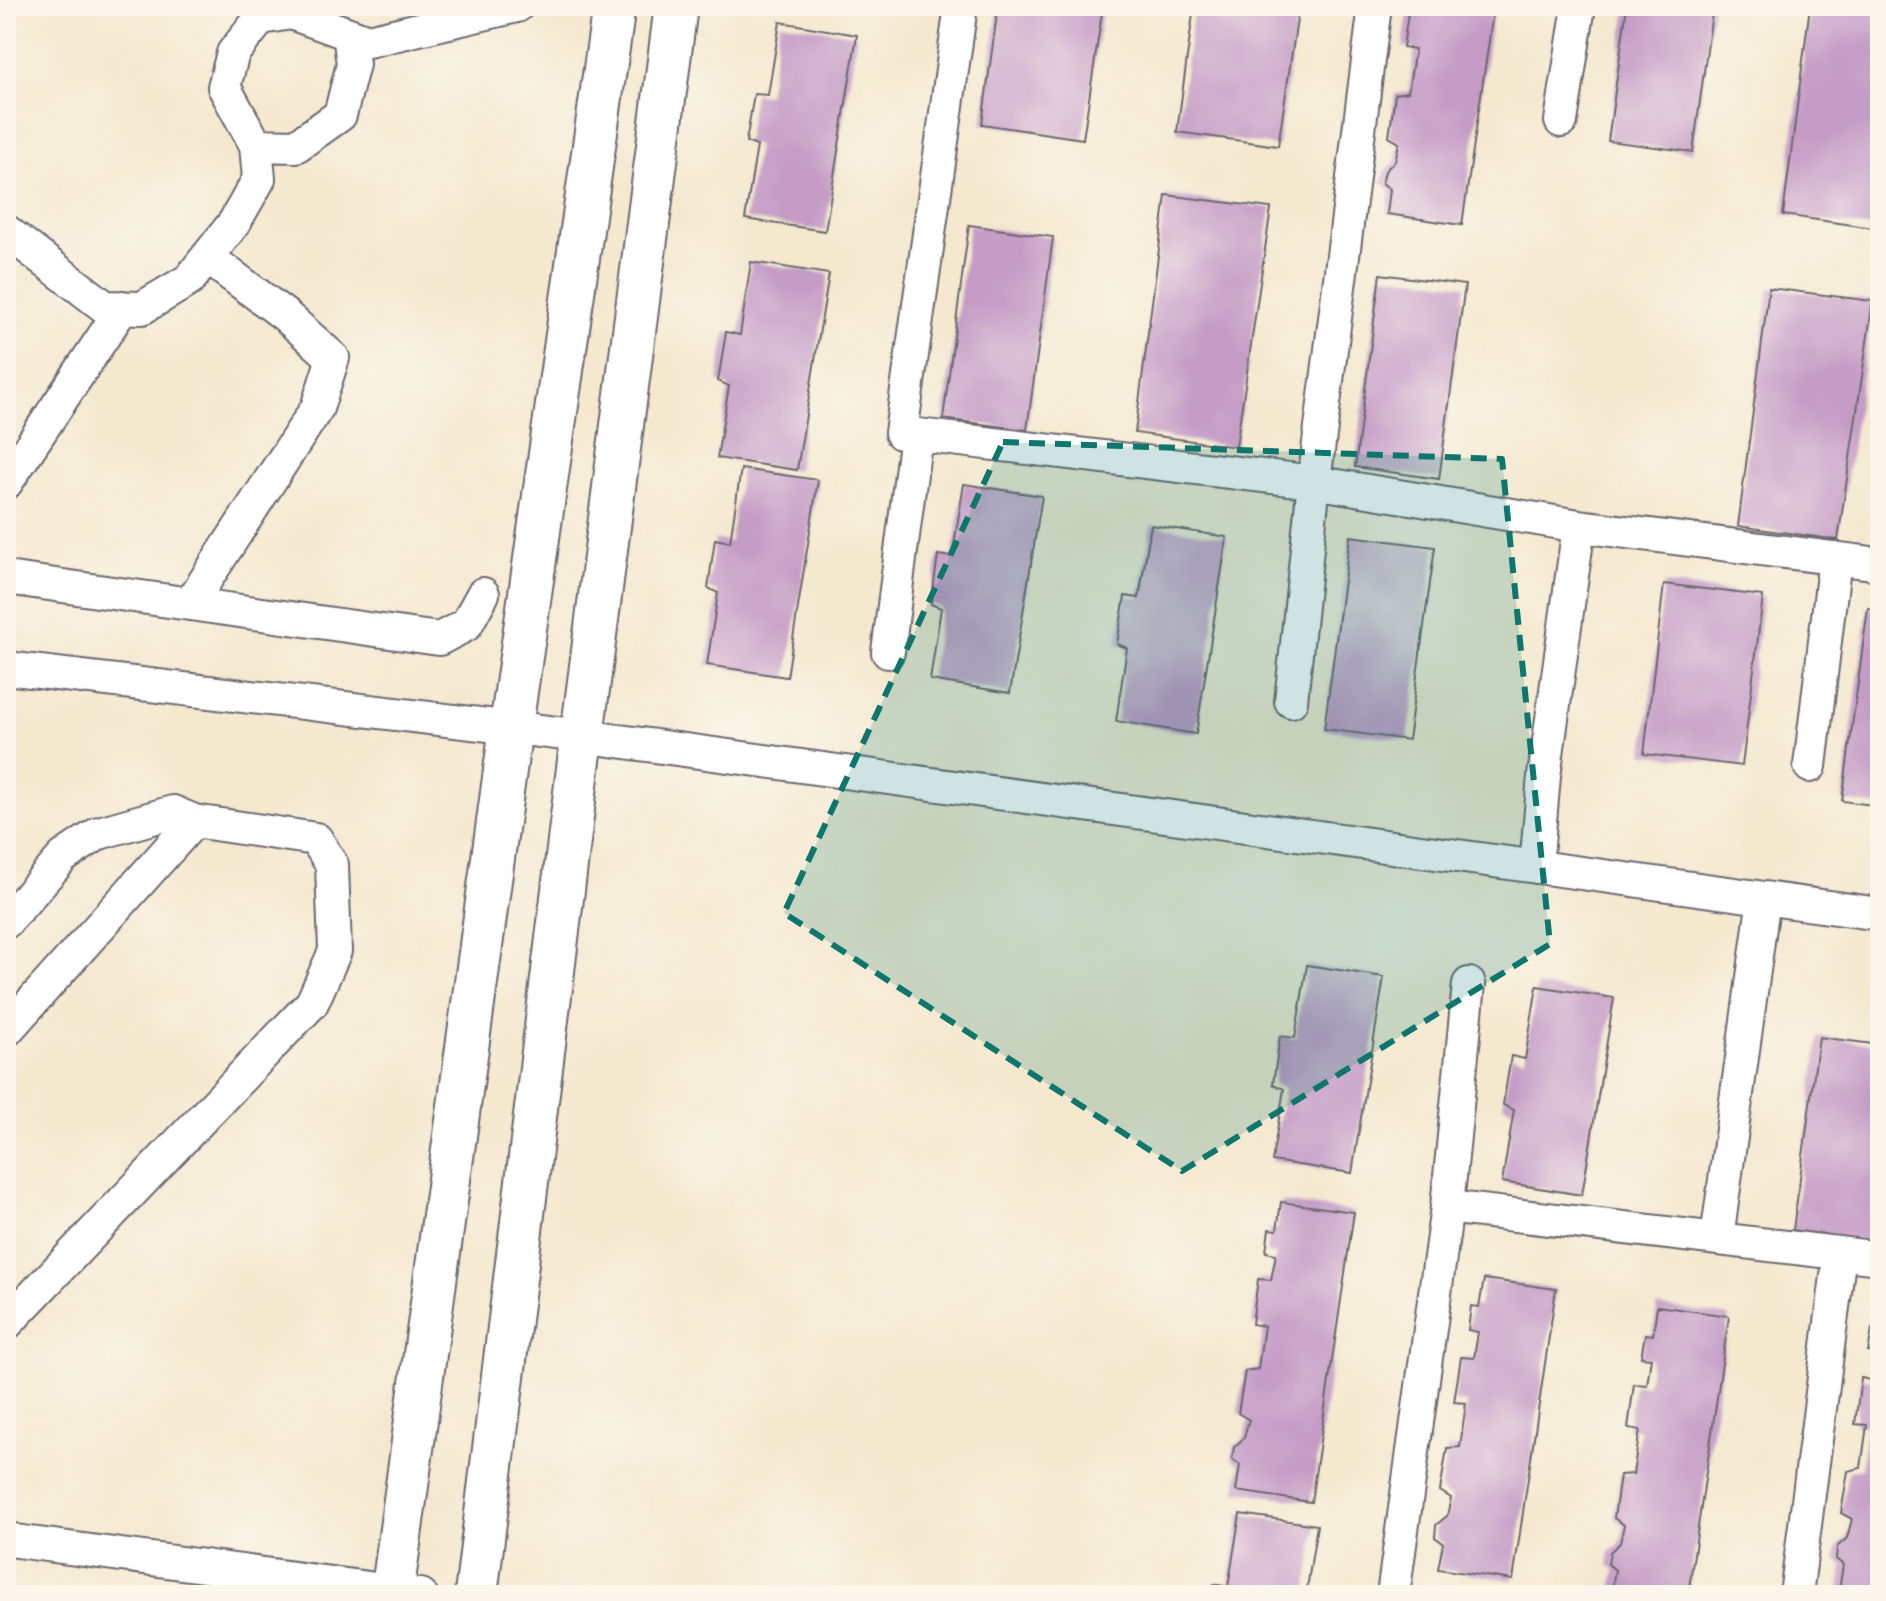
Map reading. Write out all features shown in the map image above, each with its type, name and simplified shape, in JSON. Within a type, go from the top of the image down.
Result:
[{"type":"street","points":[[6,231],[105,307],[142,308],[189,280],[234,223],[259,179],[256,145],[224,87],[233,53],[261,18],[271,11],[291,13],[368,41],[517,6]]},
{"type":"street","points":[[6,1537],[16,1541],[402,1594],[511,727],[614,6]]},
{"type":"street","points":[[476,1595],[676,6]]},
{"type":"street","points":[[961,6],[901,433],[1314,482],[1579,526],[1880,564]]},
{"type":"street","points":[[1291,701],[1314,482],[1375,6]]},
{"type":"street","points":[[1561,121],[1579,6]]},
{"type":"street","points":[[256,145],[296,146],[340,115],[353,64],[349,34]]},
{"type":"street","points":[[190,604],[317,408],[333,358],[286,316],[207,257]]},
{"type":"street","points":[[6,483],[123,307]]},
{"type":"street","points":[[888,652],[916,435]]},
{"type":"street","points":[[1536,867],[1544,776],[1579,526]]},
{"type":"street","points":[[1810,766],[1835,558]]},
{"type":"street","points":[[6,578],[439,639],[466,625],[483,594]]},
{"type":"street","points":[[6,668],[582,736],[1880,914]]},
{"type":"street","points":[[6,922],[63,857],[99,833],[173,812],[194,821],[316,839],[332,865],[335,951],[312,1003],[6,1324]]},
{"type":"street","points":[[6,1031],[194,821]]},
{"type":"street","points":[[1717,1238],[1764,898]]},
{"type":"street","points":[[1393,1595],[1447,1207],[1469,984]]},
{"type":"street","points":[[1447,1207],[1880,1258]]},
{"type":"street","points":[[1796,1595],[1840,1253]]},
{"type":"highlighted area","points":[[1003,442],[1502,459],[1550,944],[1182,1171],[784,913]]},
{"type":"building","points":[[998,6],[1103,6],[1083,139],[982,124]]},
{"type":"building","points":[[1194,6],[1299,6],[1278,146],[1177,132]]},
{"type":"building","points":[[1409,6],[1494,6],[1462,225],[1387,214],[1390,189],[1382,183],[1385,171],[1395,161],[1399,143],[1389,137],[1395,94],[1408,92],[1415,49],[1403,47]]},
{"type":"building","points":[[1627,6],[1713,6],[1693,152],[1608,141]]},
{"type":"building","points":[[1810,6],[1880,6],[1880,229],[1783,215]]},
{"type":"building","points":[[780,22],[857,35],[825,231],[745,219],[757,146],[746,142],[754,94],[768,95]]},
{"type":"building","points":[[1166,195],[1271,208],[1236,447],[1135,433]]},
{"type":"building","points":[[969,225],[1053,237],[1027,430],[943,419]]},
{"type":"building","points":[[751,262],[829,274],[797,470],[717,458],[729,386],[718,381],[726,332],[740,335]]},
{"type":"building","points":[[1380,274],[1465,285],[1439,479],[1355,467]]},
{"type":"building","points":[[1769,288],[1873,301],[1838,540],[1738,526]]},
{"type":"building","points":[[741,469],[818,480],[787,677],[707,665],[718,593],[708,588],[715,539],[730,542]]},
{"type":"building","points":[[964,484],[1042,496],[1010,693],[930,680],[941,608],[931,604],[938,555],[952,557]]},
{"type":"building","points":[[1151,525],[1227,537],[1196,734],[1116,721],[1127,648],[1117,644],[1125,596],[1139,598]]},
{"type":"building","points":[[1350,536],[1435,547],[1408,740],[1324,729]]},
{"type":"building","points":[[1664,584],[1763,596],[1742,766],[1644,754]]},
{"type":"building","points":[[1868,608],[1880,610],[1880,806],[1842,801]]},
{"type":"building","points":[[1307,965],[1384,977],[1352,1173],[1272,1161],[1284,1089],[1273,1084],[1280,1036],[1295,1038]]},
{"type":"building","points":[[1537,986],[1614,998],[1582,1195],[1502,1182],[1514,1110],[1503,1105],[1511,1056],[1525,1059]]},
{"type":"building","points":[[1819,1037],[1880,1045],[1878,1242],[1793,1230]]},
{"type":"building","points":[[1281,1202],[1354,1212],[1311,1502],[1236,1491],[1240,1465],[1232,1459],[1234,1447],[1244,1438],[1249,1420],[1238,1413],[1245,1371],[1258,1369],[1264,1326],[1252,1324],[1258,1279],[1271,1280],[1276,1254],[1266,1252],[1269,1229],[1277,1230]]},
{"type":"building","points":[[1484,1279],[1556,1289],[1513,1580],[1438,1569],[1443,1543],[1435,1537],[1436,1525],[1447,1516],[1451,1498],[1440,1491],[1447,1448],[1460,1447],[1466,1403],[1454,1402],[1461,1357],[1474,1358],[1478,1332],[1468,1330],[1471,1306],[1479,1307]]},
{"type":"building","points":[[1657,1306],[1729,1316],[1688,1595],[1611,1595],[1615,1570],[1608,1564],[1610,1552],[1620,1543],[1624,1525],[1614,1518],[1620,1475],[1633,1474],[1640,1430],[1628,1428],[1634,1384],[1647,1385],[1651,1358],[1641,1357],[1645,1334],[1653,1335]]},
{"type":"building","points":[[1872,1329],[1880,1330],[1880,1353],[1868,1352]]},
{"type":"building","points":[[1878,1357],[1880,1595],[1869,1595],[1839,1591],[1843,1565],[1836,1559],[1837,1547],[1847,1538],[1852,1519],[1841,1513],[1848,1471],[1861,1468],[1867,1425],[1855,1424],[1861,1378],[1875,1381]]},
{"type":"building","points":[[1240,1514],[1317,1525],[1306,1595],[1212,1595],[1214,1584],[1228,1587]]}]
